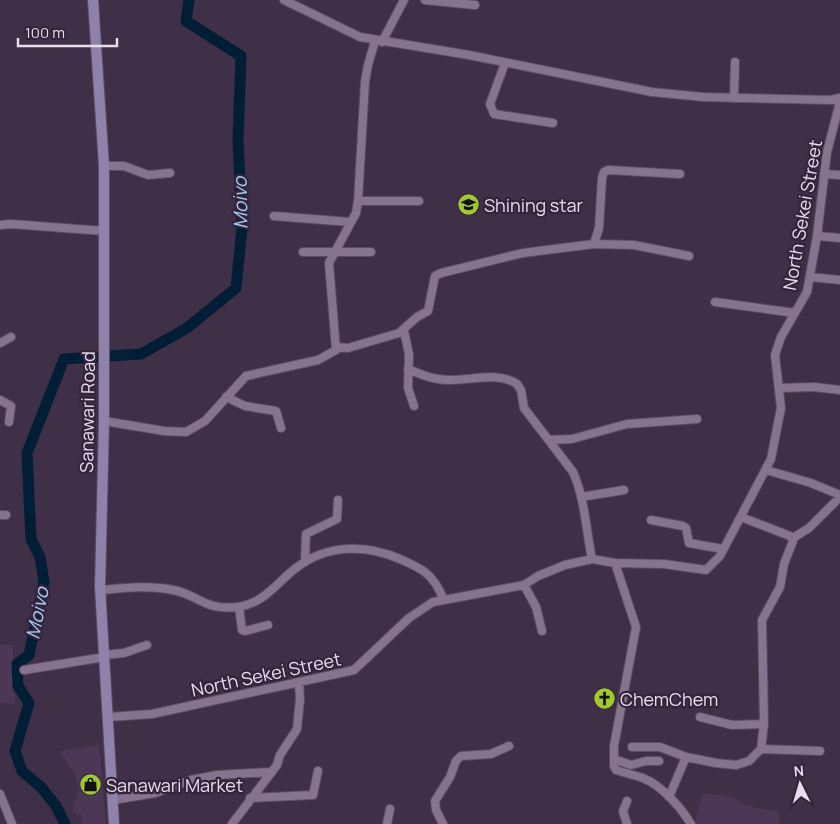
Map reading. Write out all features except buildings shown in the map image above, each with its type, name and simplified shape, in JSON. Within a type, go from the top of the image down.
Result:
[{"type":"street","name":"Sanawari Road","points":[[93,0],[104,166],[104,421],[101,590],[114,824]]},
{"type":"street","points":[[284,0],[344,30],[379,41],[505,63],[652,92],[734,98],[822,100],[840,98]]},
{"type":"street","points":[[104,421],[164,431],[186,432],[205,421],[246,376],[318,360],[331,355],[337,348],[328,272],[334,252],[350,222],[358,201],[365,82],[368,64],[379,41],[404,0]]},
{"type":"street","points":[[425,0],[474,6]]},
{"type":"street","points":[[734,98],[735,62]]},
{"type":"street","points":[[505,63],[490,104],[494,114],[554,123]]},
{"type":"street","name":"North Sekei Street","points":[[109,717],[152,714],[354,670],[409,618],[428,604],[443,598],[524,585],[552,569],[592,559],[615,563],[664,564],[706,570],[717,561],[766,470],[778,431],[781,408],[775,355],[781,337],[804,299],[810,277],[827,152],[840,102]]},
{"type":"street","points":[[104,166],[124,166],[148,175],[170,173]]},
{"type":"street","points":[[594,244],[599,228],[604,172],[608,170],[680,174]]},
{"type":"street","points":[[824,174],[840,175]]},
{"type":"street","points":[[358,201],[419,201]]},
{"type":"street","points":[[274,216],[350,222]]},
{"type":"street","points":[[0,223],[104,231]]},
{"type":"street","points":[[817,236],[840,238]]},
{"type":"street","points":[[337,348],[348,348],[404,331],[417,317],[428,311],[435,276],[438,274],[523,253],[594,244],[634,245],[689,256]]},
{"type":"street","points":[[303,252],[370,252]]},
{"type":"street","points":[[810,277],[840,280]]},
{"type":"street","points":[[715,302],[795,313]]},
{"type":"street","points":[[404,331],[409,354],[408,388],[414,406]]},
{"type":"street","points":[[0,343],[11,337]]},
{"type":"street","points":[[408,369],[438,380],[487,378],[513,380],[521,390],[524,408],[573,472],[588,524],[592,559]]},
{"type":"street","points":[[779,388],[814,387],[840,390]]},
{"type":"street","points":[[226,397],[245,406],[276,411],[281,428]]},
{"type":"street","points":[[0,400],[11,406],[9,422]]},
{"type":"street","points":[[549,440],[572,439],[627,424],[697,419]]},
{"type":"street","points":[[632,747],[660,747],[686,757],[736,765],[749,761],[761,749],[764,724],[762,620],[783,579],[784,564],[793,538],[809,528],[840,496],[811,483],[766,470]]},
{"type":"street","points":[[581,497],[624,490]]},
{"type":"street","points":[[305,562],[306,534],[337,519],[338,500]]},
{"type":"street","points":[[741,517],[793,538]]},
{"type":"street","points":[[651,520],[685,527],[689,543],[723,549]]},
{"type":"street","points":[[101,590],[135,587],[167,589],[175,590],[209,606],[239,607],[261,600],[305,562],[350,546],[370,549],[393,556],[426,572],[443,598]]},
{"type":"street","points":[[615,563],[636,627],[620,706],[614,759],[616,770],[643,778],[669,797],[691,824]]},
{"type":"street","points":[[524,585],[536,607],[542,631]]},
{"type":"street","points":[[239,607],[242,630],[245,631],[268,625]]},
{"type":"street","points":[[24,670],[124,653],[147,645]]},
{"type":"street","points":[[232,824],[295,735],[300,699],[299,683]]},
{"type":"street","points":[[700,717],[732,725],[764,724]]},
{"type":"street","points":[[442,824],[436,810],[435,801],[458,758],[466,755],[491,754],[509,746]]},
{"type":"street","points":[[761,749],[820,751]]},
{"type":"street","points":[[669,797],[686,757]]},
{"type":"street","points":[[614,759],[631,766],[646,761],[659,761]]},
{"type":"street","points":[[250,798],[313,795],[318,771]]},
{"type":"street","points":[[113,800],[155,793],[191,780],[217,775],[270,772]]},
{"type":"street","points":[[0,794],[12,824]]},
{"type":"street","points":[[627,801],[623,811],[627,824]]},
{"type":"street","points":[[387,824],[390,809]]},
{"type":"shaded area","points":[[0,645],[13,645],[13,693],[15,694],[15,704],[0,703]]},
{"type":"shaded area","name":"Sanawari Market","points":[[99,745],[106,824],[83,824],[81,815],[73,812],[73,803],[77,798],[79,790],[75,775],[60,751]]},
{"type":"shaded area","points":[[703,794],[724,795],[734,798],[744,805],[778,812],[780,824],[696,824],[696,816]]},
{"type":"waterway","name":"Moivo","points":[[110,356],[141,354],[187,328],[236,288],[242,228],[238,139],[241,56],[186,21],[189,0]]},
{"type":"waterway","name":"Moivo","points":[[65,824],[56,806],[41,787],[22,771],[15,751],[29,703],[18,686],[17,664],[29,655],[44,582],[40,557],[31,539],[27,453],[64,359],[98,357]]},
{"type":"place","name":"Shining star","points":[[468,205]]},
{"type":"place","name":"ChemChem","points":[[604,699]]},
{"type":"place","name":"Sanawari Market","points":[[90,785]]}]
